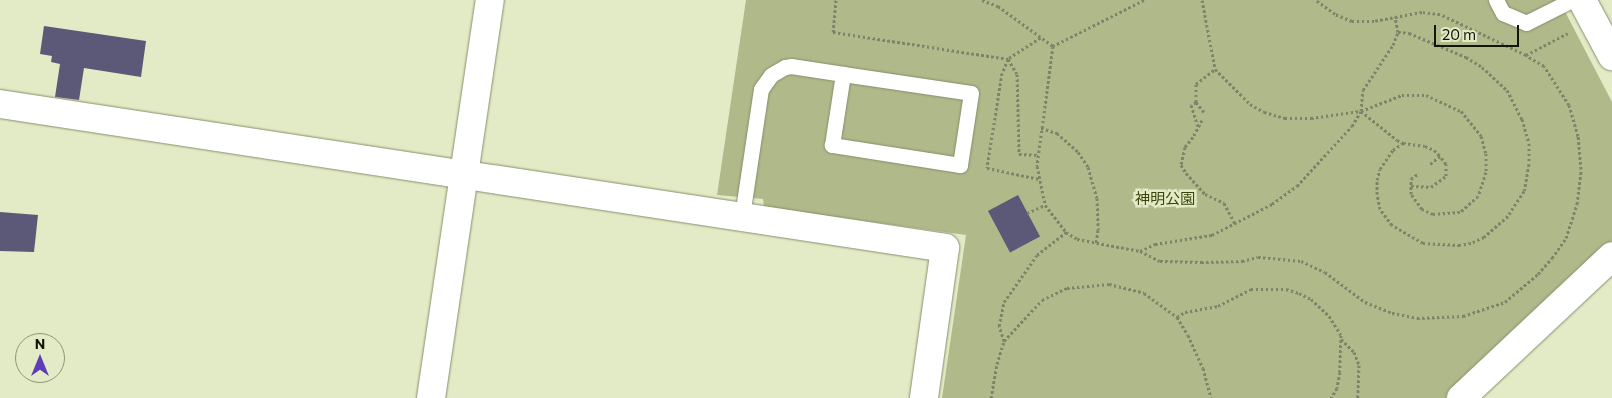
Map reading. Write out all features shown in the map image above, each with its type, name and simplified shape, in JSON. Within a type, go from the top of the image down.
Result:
[{"type":"street","points":[[432,398],[490,0]]},
{"type":"street","points":[[1587,10],[1612,56]]},
{"type":"street","points":[[0,104],[945,248],[924,398]]},
{"type":"street","points":[[1461,398],[1612,256]]},
{"type":"lane","points":[[1496,0],[1503,13],[1526,23],[1572,0]]},
{"type":"lane","points":[[742,216],[761,89],[764,81],[778,69],[785,67],[843,74],[971,93],[960,165],[832,145],[843,74]]},
{"type":"path","points":[[982,0],[998,6],[1053,46]]},
{"type":"path","points":[[1053,46],[1144,0]]},
{"type":"path","points":[[1202,0],[1215,69],[1250,104],[1264,112],[1285,118],[1311,118],[1361,110],[1402,95],[1426,95],[1461,112],[1482,136],[1486,153],[1486,172],[1478,196],[1465,208],[1453,213],[1433,214],[1422,209],[1411,194],[1411,179],[1419,173]]},
{"type":"path","points":[[1053,46],[1037,155],[1039,179],[1045,205],[1066,232],[1077,239],[1140,251],[1160,260],[1201,262],[1242,260],[1258,257],[1301,261],[1324,272],[1365,302],[1392,313],[1417,318],[1463,316],[1505,302],[1538,274],[1566,238],[1577,204],[1581,169],[1578,136],[1569,105],[1544,66],[1526,55],[1440,14],[1422,12],[1374,21],[1352,21],[1335,14],[1316,0]]},
{"type":"path","points":[[1526,55],[1587,10]]},
{"type":"path","points":[[1140,251],[1155,244],[1212,235],[1272,204],[1297,186],[1352,126],[1361,110],[1363,90],[1370,76],[1387,56],[1398,32],[1395,16]]},
{"type":"path","points":[[1398,32],[1409,33],[1466,57],[1482,67],[1507,90],[1522,118],[1529,144],[1529,164],[1524,191],[1508,216],[1496,228],[1477,240],[1460,245],[1423,243],[1392,225],[1380,209],[1377,194],[1377,180],[1380,169],[1393,150],[1403,143]]},
{"type":"path","points":[[1039,179],[988,168],[1002,73],[1009,58],[1041,37]]},
{"type":"path","points":[[1204,112],[1196,102],[1196,84],[1215,69]]},
{"type":"path","points":[[1196,102],[1191,105],[1198,127]]},
{"type":"path","points":[[1361,110],[1403,143],[1425,146],[1440,156],[1446,164],[1446,176],[1431,187],[1411,186]]},
{"type":"path","points":[[1202,120],[1193,137],[1184,147],[1181,165],[1205,194],[1224,203],[1235,224]]},
{"type":"path","points":[[1041,128],[1057,133],[1078,152],[1088,167],[1097,198],[1098,230],[1096,244]]},
{"type":"path","points":[[1430,164],[1440,156]]},
{"type":"path","points":[[1027,213],[1045,205]]},
{"type":"path","points":[[1004,341],[999,326],[1004,302],[1037,255],[1066,232]]},
{"type":"path","points":[[991,398],[997,364],[1004,341],[1042,300],[1067,288],[1088,284],[1109,284],[1144,292],[1177,317],[1188,335],[1203,368],[1211,398]]},
{"type":"path","points":[[1177,317],[1185,312],[1218,306],[1251,289],[1286,289],[1300,293],[1329,316],[1341,339],[1354,352],[1359,365],[1358,398]]},
{"type":"path","points":[[1331,398],[1337,388],[1340,372],[1341,339]]},
{"type":"green space","name":"神明公園","points":[[746,0],[1559,0],[1612,102],[1612,244],[1446,398],[942,398],[966,235],[764,207],[763,199],[717,195]]},
{"type":"building","points":[[44,26],[146,41],[141,77],[84,68],[79,100],[55,97],[60,64],[51,62],[52,56],[40,54]]},
{"type":"building","points":[[1018,195],[1040,236],[1010,252],[988,211]]},
{"type":"building","points":[[0,212],[38,215],[34,252],[0,251]]}]
